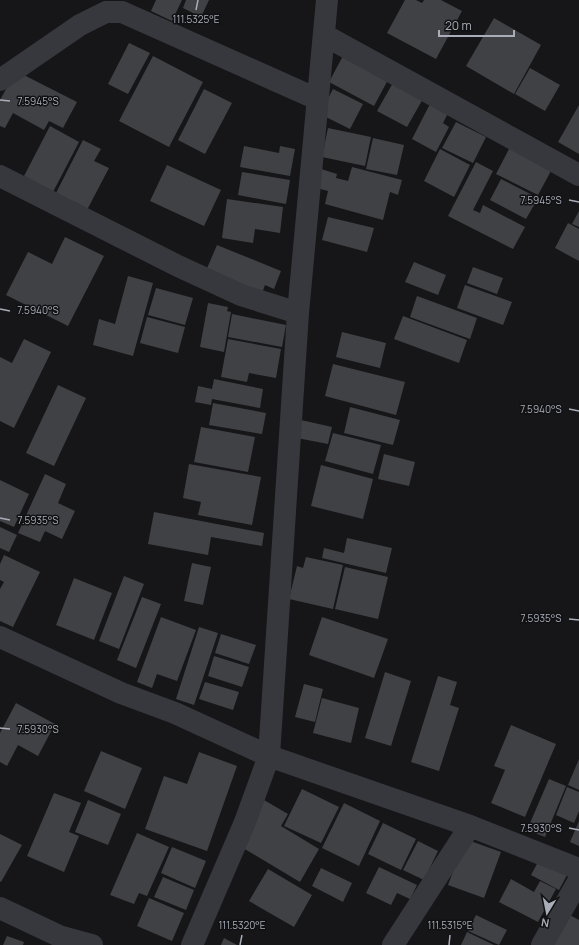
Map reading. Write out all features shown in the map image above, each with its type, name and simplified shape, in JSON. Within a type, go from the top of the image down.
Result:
[{"type":"street","points":[[192,945],[245,822],[269,756],[298,313],[327,0]]},
{"type":"street","points":[[0,80],[80,25],[106,12],[122,12],[317,99]]},
{"type":"street","points":[[324,36],[579,175]]},
{"type":"street","points":[[0,176],[178,266],[241,296],[298,313]]},
{"type":"street","points":[[0,637],[121,692],[175,713],[269,756],[470,826],[579,869]]},
{"type":"street","points":[[393,945],[470,826]]},
{"type":"street","points":[[542,945],[579,880]]},
{"type":"street","points":[[0,908],[59,936],[92,945]]},
{"type":"building","points":[[156,0],[182,0],[172,21],[151,11]]},
{"type":"building","points":[[186,0],[209,0],[201,17],[183,8]]},
{"type":"building","points":[[405,0],[416,0],[422,3],[424,0],[441,0],[462,11],[436,59],[387,33]]},
{"type":"building","points":[[494,18],[541,45],[514,94],[466,66]]},
{"type":"building","points":[[129,43],[150,53],[128,94],[108,84]]},
{"type":"building","points":[[344,54],[389,78],[374,106],[329,82]]},
{"type":"building","points":[[153,56],[203,82],[169,147],[119,121]]},
{"type":"building","points":[[530,68],[560,85],[545,111],[515,94]]},
{"type":"building","points":[[16,71],[77,102],[63,128],[49,121],[44,130],[13,113],[5,128],[0,126],[0,100]]},
{"type":"building","points":[[394,81],[424,97],[407,127],[377,111]]},
{"type":"building","points":[[204,89],[232,103],[205,154],[178,140]]},
{"type":"building","points":[[333,89],[363,104],[350,129],[320,114]]},
{"type":"building","points":[[432,100],[450,109],[443,123],[449,127],[436,152],[412,139]]},
{"type":"building","points":[[579,105],[579,154],[558,142]]},
{"type":"building","points":[[456,122],[486,137],[473,163],[442,148]]},
{"type":"building","points":[[50,126],[79,142],[53,192],[24,176]]},
{"type":"building","points":[[328,128],[371,137],[365,166],[322,157]]},
{"type":"building","points":[[373,138],[404,145],[397,175],[366,169]]},
{"type":"building","points":[[83,140],[101,149],[94,161],[109,168],[87,210],[56,193]]},
{"type":"building","points":[[244,146],[279,153],[280,146],[295,149],[290,176],[240,167]]},
{"type":"building","points":[[510,147],[552,169],[538,195],[496,174]]},
{"type":"building","points":[[440,149],[470,165],[454,197],[424,181]]},
{"type":"building","points":[[476,162],[493,171],[473,210],[480,213],[483,205],[525,227],[513,249],[448,216]]},
{"type":"building","points":[[167,165],[221,190],[204,226],[150,201]]},
{"type":"building","points":[[352,167],[402,180],[398,195],[390,192],[383,220],[325,204],[328,191],[313,187],[318,168],[337,174],[336,178],[348,181]]},
{"type":"building","points":[[242,172],[290,180],[286,204],[238,195]]},
{"type":"building","points":[[501,179],[538,198],[526,219],[490,200]]},
{"type":"building","points":[[227,199],[283,207],[280,233],[255,229],[253,243],[222,238]]},
{"type":"building","points":[[579,211],[579,227],[572,224]]},
{"type":"building","points":[[328,217],[374,228],[367,252],[322,240]]},
{"type":"building","points":[[568,223],[579,229],[579,261],[555,248]]},
{"type":"building","points":[[65,237],[104,256],[68,326],[6,295],[28,252],[52,264]]},
{"type":"building","points":[[217,245],[281,271],[274,289],[265,285],[261,296],[205,273]]},
{"type":"building","points":[[414,262],[446,275],[438,295],[405,282]]},
{"type":"building","points":[[473,267],[503,278],[497,294],[467,283]]},
{"type":"building","points":[[128,276],[153,283],[133,356],[93,345],[99,319],[115,324]]},
{"type":"building","points":[[465,285],[512,302],[503,325],[457,308]]},
{"type":"building","points":[[156,288],[193,298],[185,325],[148,315]]},
{"type":"building","points":[[417,296],[477,318],[470,339],[410,317]]},
{"type":"building","points":[[208,303],[228,307],[227,311],[231,312],[224,352],[200,347]]},
{"type":"building","points":[[232,314],[286,325],[282,347],[228,337]]},
{"type":"building","points":[[403,316],[467,340],[459,363],[394,339]]},
{"type":"building","points":[[147,317],[185,327],[178,353],[140,343]]},
{"type":"building","points":[[342,332],[386,343],[380,368],[336,357]]},
{"type":"building","points":[[24,339],[51,352],[14,428],[0,421],[0,357],[12,363]]},
{"type":"building","points":[[228,339],[281,349],[276,378],[249,373],[247,382],[221,377]]},
{"type":"building","points":[[333,364],[405,382],[396,415],[325,396]]},
{"type":"building","points":[[214,379],[263,389],[260,408],[212,399],[211,405],[195,402],[198,386],[212,389]]},
{"type":"building","points":[[58,385],[86,398],[54,466],[26,453]]},
{"type":"building","points":[[213,403],[266,413],[262,434],[209,425]]},
{"type":"building","points":[[350,407],[400,420],[393,445],[344,433]]},
{"type":"building","points":[[301,420],[332,427],[328,444],[297,438]]},
{"type":"building","points":[[201,427],[255,437],[248,472],[194,462]]},
{"type":"building","points":[[333,433],[381,445],[373,474],[325,461]]},
{"type":"building","points":[[384,454],[415,462],[409,486],[378,479]]},
{"type":"building","points":[[189,464],[261,477],[252,525],[198,515],[201,502],[183,498]]},
{"type":"building","points":[[321,465],[373,479],[363,519],[311,506]]},
{"type":"building","points":[[45,474],[66,484],[58,503],[75,511],[62,539],[45,531],[40,542],[18,533]]},
{"type":"building","points":[[0,480],[29,494],[14,527],[0,521]]},
{"type":"building","points":[[154,512],[264,533],[262,546],[211,537],[208,555],[148,544]]},
{"type":"building","points":[[0,527],[17,535],[9,552],[0,548]]},
{"type":"building","points":[[347,538],[392,548],[386,573],[322,558],[324,548],[344,553]]},
{"type":"building","points":[[4,555],[40,572],[13,627],[0,621],[0,589],[4,582],[0,580],[0,564]]},
{"type":"building","points":[[306,557],[343,565],[333,609],[289,599],[297,566],[303,568]]},
{"type":"building","points":[[192,563],[211,567],[203,605],[184,601]]},
{"type":"building","points":[[345,567],[388,577],[378,619],[335,609]]},
{"type":"building","points":[[124,576],[144,584],[119,649],[99,641]]},
{"type":"building","points":[[74,578],[112,593],[94,640],[56,625]]},
{"type":"building","points":[[142,597],[161,604],[136,668],[117,660]]},
{"type":"building","points":[[161,617],[196,630],[177,681],[157,674],[152,688],[137,682]]},
{"type":"building","points":[[322,617],[388,639],[374,678],[309,655]]},
{"type":"building","points":[[199,627],[218,633],[194,705],[176,699]]},
{"type":"building","points":[[221,634],[256,645],[249,664],[215,653]]},
{"type":"building","points":[[214,656],[249,667],[242,687],[208,676]]},
{"type":"building","points":[[385,672],[411,681],[391,746],[365,738]]},
{"type":"building","points":[[438,676],[457,682],[450,705],[459,708],[439,771],[411,762]]},
{"type":"building","points":[[205,682],[239,692],[233,710],[199,699]]},
{"type":"building","points":[[304,684],[323,689],[315,722],[295,717]]},
{"type":"building","points":[[322,698],[359,708],[351,743],[313,733]]},
{"type":"building","points":[[16,703],[55,724],[38,756],[18,745],[7,766],[0,762],[0,733]]},
{"type":"building","points":[[511,725],[556,744],[525,817],[491,803],[505,770],[494,766]]},
{"type":"building","points":[[101,751],[142,768],[125,809],[84,791]]},
{"type":"building","points":[[199,752],[237,766],[207,851],[145,829],[164,776],[187,784]]},
{"type":"building","points":[[579,759],[579,790],[568,785]]},
{"type":"building","points":[[549,779],[566,786],[545,837],[527,830]]},
{"type":"building","points":[[567,787],[579,792],[579,811],[574,823],[556,815]]},
{"type":"building","points":[[302,789],[339,807],[321,843],[284,826]]},
{"type":"building","points":[[54,793],[81,803],[69,832],[79,836],[64,872],[27,856]]},
{"type":"building","points":[[88,800],[121,814],[108,845],[75,832]]},
{"type":"building","points":[[264,800],[288,814],[281,826],[319,849],[300,882],[238,845]]},
{"type":"building","points":[[344,803],[380,821],[359,866],[322,848]]},
{"type":"building","points":[[579,821],[579,846],[570,842]]},
{"type":"building","points":[[383,823],[416,839],[401,870],[368,854]]},
{"type":"building","points":[[137,833],[169,847],[147,896],[139,893],[134,904],[110,895]]},
{"type":"building","points":[[0,834],[22,845],[1,882],[0,881]]},
{"type":"building","points":[[465,839],[501,852],[484,898],[448,885]]},
{"type":"building","points":[[418,841],[438,851],[424,880],[403,870]]},
{"type":"building","points":[[172,847],[206,861],[195,888],[161,873]]},
{"type":"building","points":[[539,860],[567,875],[559,890],[531,875]]},
{"type":"building","points":[[379,867],[417,885],[410,899],[397,893],[391,905],[366,893]]},
{"type":"building","points":[[321,868],[352,883],[343,902],[312,886]]},
{"type":"building","points":[[268,869],[312,895],[294,927],[249,901]]},
{"type":"building","points":[[163,877],[194,890],[186,910],[154,897]]},
{"type":"building","points":[[511,879],[534,892],[540,881],[556,889],[538,922],[499,902]]},
{"type":"building","points":[[149,898],[184,913],[172,941],[137,926]]},
{"type":"building","points":[[564,912],[579,920],[579,945],[549,945]]},
{"type":"building","points":[[476,915],[507,930],[499,945],[468,931]]},
{"type":"building","points":[[467,932],[494,945],[461,945]]},
{"type":"building","points":[[7,936],[24,942],[23,945],[3,945]]},
{"type":"building","points":[[224,938],[237,945],[221,945]]}]
